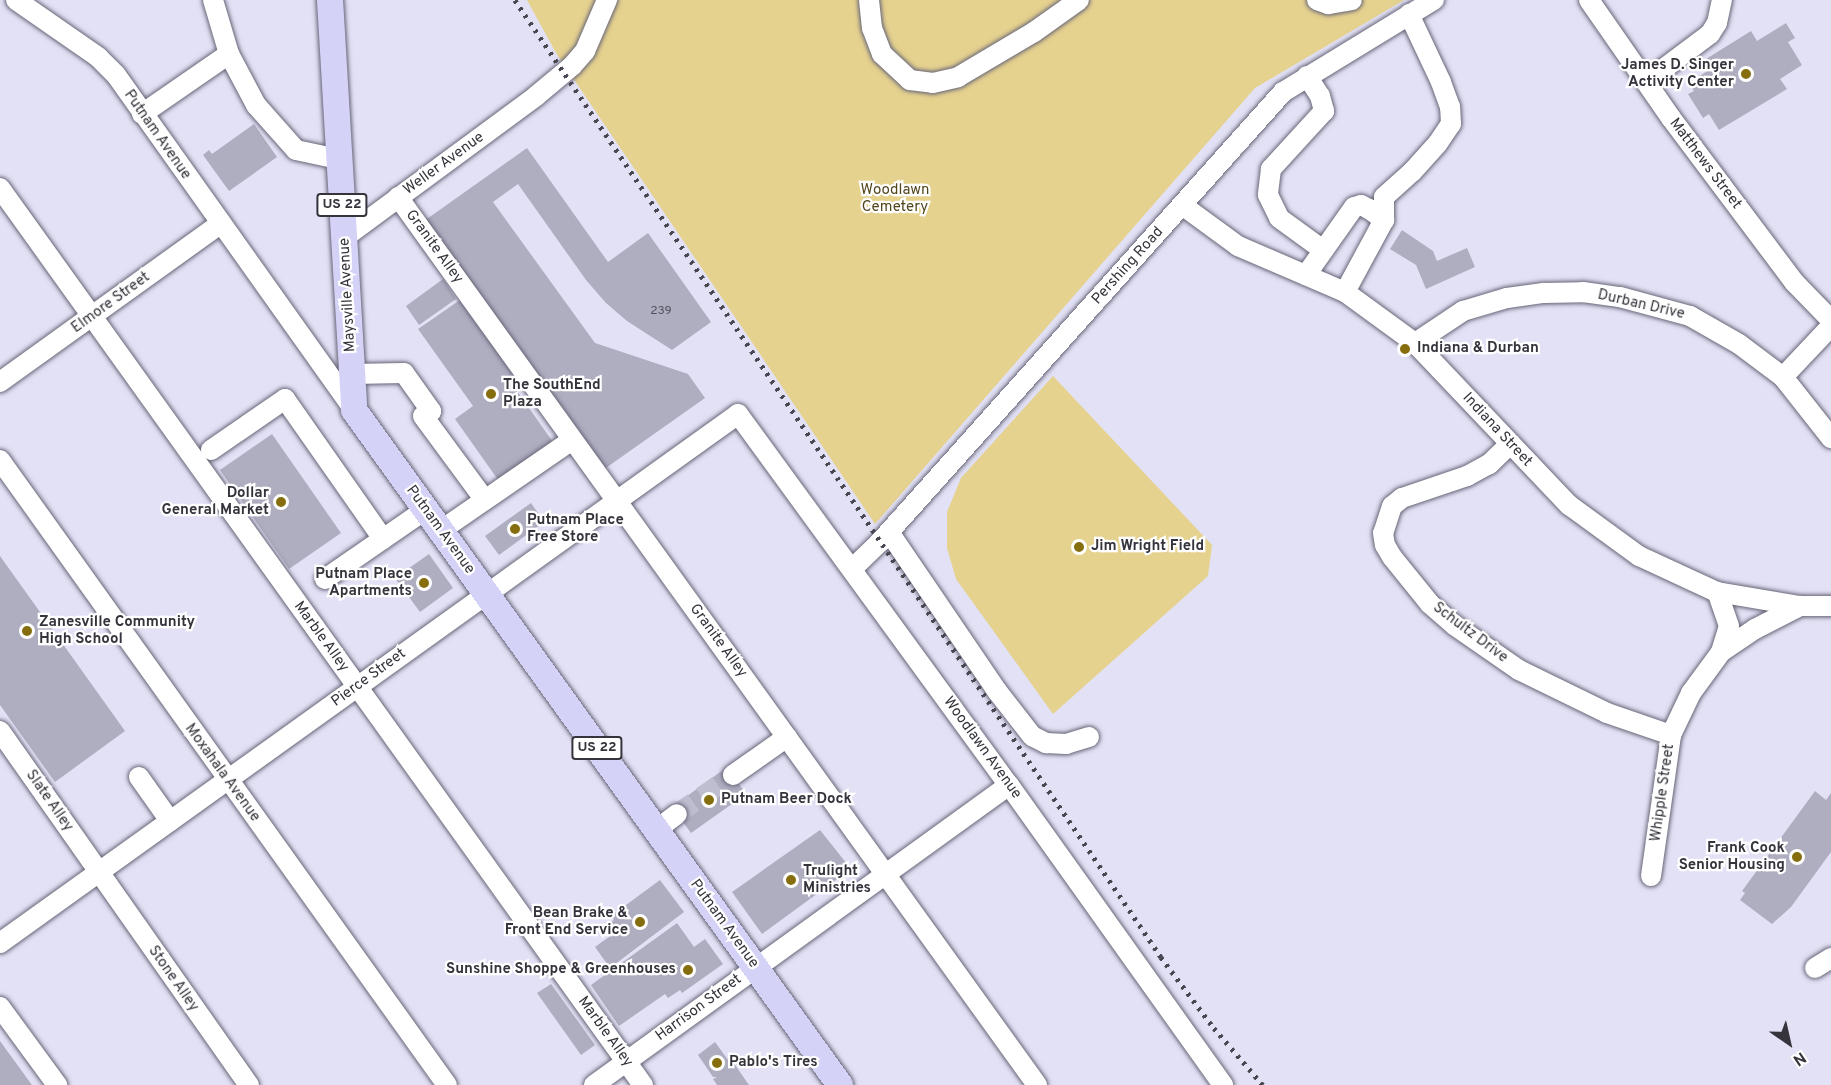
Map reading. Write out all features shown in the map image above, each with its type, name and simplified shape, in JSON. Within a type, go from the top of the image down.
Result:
[{"type":"main road","name":"Maysville Avenue","points":[[330,0],[354,410]]},
{"type":"main road","name":"Putnam Avenue","points":[[354,410],[840,1085]]},
{"type":"street","name":"Putnam Avenue","points":[[16,0],[98,57],[116,75],[354,410]]},
{"type":"street","points":[[213,0],[229,54],[256,105],[297,150],[338,159]]},
{"type":"street","name":"Weller Avenue","points":[[345,237],[543,91],[572,66],[585,51],[607,0]]},
{"type":"street","points":[[869,0],[872,28],[882,54],[910,80],[933,83],[958,77],[1034,32],[1079,0]]},
{"type":"street","points":[[1317,0],[1328,4],[1352,0]]},
{"type":"street","name":"Pershing Road","points":[[852,569],[889,532],[1283,92],[1434,0]]},
{"type":"street","name":"Matthews Street","points":[[1589,0],[1646,82],[1794,282],[1831,320]]},
{"type":"street","points":[[1646,82],[1710,34],[1717,23],[1722,0]]},
{"type":"street","points":[[1345,292],[1384,220],[1384,197],[1419,165],[1451,124],[1450,107],[1441,82],[1409,14]]},
{"type":"street","points":[[142,114],[229,54]]},
{"type":"street","points":[[1307,76],[1320,96],[1324,111],[1271,169],[1268,195],[1279,218],[1323,250]]},
{"type":"street","name":"Marble Alley","points":[[0,188],[90,317],[643,1085]]},
{"type":"street","name":"Granite Alley","points":[[398,197],[1037,1085]]},
{"type":"street","name":"Indiana Street","points":[[1182,205],[1238,246],[1345,292],[1415,343],[1509,445],[1569,505],[1603,532],[1639,556],[1717,592],[1800,606],[1831,606]]},
{"type":"street","points":[[1306,275],[1354,207],[1360,205],[1384,220]]},
{"type":"street","name":"Elmore Street","points":[[0,382],[221,223]]},
{"type":"street","name":"Durban Drive","points":[[1415,343],[1463,311],[1507,298],[1544,293],[1583,292],[1620,297],[1690,316],[1739,344],[1783,377],[1831,438]]},
{"type":"street","points":[[1783,377],[1831,326]]},
{"type":"street","points":[[352,374],[404,373],[431,411],[423,416],[485,500]]},
{"type":"street","points":[[211,450],[285,399],[383,539]]},
{"type":"street","name":"Pierce Street","points":[[0,943],[738,414]]},
{"type":"street","name":"Woodlawn Avenue","points":[[738,414],[1010,785],[1223,1085]]},
{"type":"street","points":[[441,531],[572,440]]},
{"type":"street","name":"Schultz Drive","points":[[1509,445],[1489,464],[1474,472],[1402,498],[1392,506],[1383,532],[1385,545],[1409,581],[1446,618],[1519,670],[1607,713],[1671,735]]},
{"type":"street","name":"Moxahala Avenue","points":[[0,460],[447,1085]]},
{"type":"street","points":[[325,579],[425,510]]},
{"type":"street","points":[[889,532],[997,691],[1032,736],[1046,742],[1066,744],[1089,737]]},
{"type":"street","name":"Whipple Street","points":[[1651,876],[1671,735],[1691,693],[1721,652],[1729,626],[1717,592]]},
{"type":"street","name":"Whipple Street","points":[[1721,652],[1755,629],[1800,606]]},
{"type":"street","name":"Slate Alley","points":[[0,731],[98,872]]},
{"type":"street","points":[[733,775],[787,737]]},
{"type":"street","points":[[139,777],[170,821]]},
{"type":"street","name":"Harrison Street","points":[[594,1085],[1010,785]]},
{"type":"street","points":[[656,830],[677,814]]},
{"type":"street","name":"Stone Alley","points":[[98,872],[249,1085]]},
{"type":"street","points":[[0,1007],[57,1085]]},
{"type":"green space","name":"Woodlawn Cemetery","points":[[527,0],[1404,0],[1255,88],[875,524],[556,53]]},
{"type":"green space","name":"Jim Wright Field","points":[[1053,376],[1212,545],[1208,576],[1053,714],[956,579],[947,548],[947,512],[961,478]]},
{"type":"building","name":"James D. Singer Activity Center","points":[[1786,23],[1795,38],[1788,42],[1802,65],[1780,79],[1787,89],[1719,130],[1709,114],[1703,118],[1688,94],[1694,91],[1689,83],[1712,68],[1706,59],[1751,31],[1757,41]]},
{"type":"building","points":[[254,124],[277,157],[229,191],[203,155],[209,150],[212,154]]},
{"type":"building","points":[[527,148],[608,262],[648,233],[711,322],[672,350],[627,321],[606,303],[586,280],[518,184],[493,202],[595,343],[688,374],[705,398],[603,470],[424,221]]},
{"type":"building","points":[[1402,230],[1433,251],[1437,261],[1467,248],[1475,267],[1426,289],[1416,265],[1390,249]]},
{"type":"building","points":[[443,279],[456,299],[419,325],[406,306]]},
{"type":"building","name":"The SouthEnd Plaza","points":[[460,300],[515,377],[510,381],[555,445],[501,484],[455,419],[473,406],[418,329]]},
{"type":"building","name":"Dollar General Market","points":[[272,434],[341,533],[289,569],[220,470]]},
{"type":"building","name":"Putnam Place Free Store","points":[[531,503],[544,522],[499,555],[485,536]]},
{"type":"building","name":"Putnam Place Apartments","points":[[429,554],[453,588],[420,612],[395,578]]},
{"type":"building","name":"Zanesville Community High School","points":[[0,556],[125,731],[55,782],[0,705]]},
{"type":"building","name":"Putnam Beer Dock","points":[[727,767],[746,794],[691,833],[672,807]]},
{"type":"building","name":"Frank Cook Senior Housing","points":[[1815,791],[1826,800],[1831,793],[1831,852],[1791,907],[1772,924],[1740,900],[1745,893],[1742,891]]},
{"type":"building","name":"Trulight Ministries","points":[[820,830],[851,869],[762,934],[732,892]]},
{"type":"building","name":"Bean Brake & Front End Service","points":[[660,880],[684,912],[610,968],[595,947],[613,934],[606,925],[614,920],[611,916]]},
{"type":"building","points":[[677,923],[694,947],[705,939],[723,964],[682,993],[680,990],[668,998],[665,994],[619,1026],[591,985]]},
{"type":"building","points":[[551,984],[595,1045],[581,1055],[537,993]]},
{"type":"building","points":[[0,1041],[32,1085],[0,1085]]},
{"type":"building","name":"Pablo's Tires","points":[[715,1042],[749,1085],[717,1085],[713,1079],[717,1077],[713,1077],[698,1055]]},
{"type":"tunnel","points":[[677,814],[733,775]]},
{"type":"railway","points":[[515,0],[1161,957],[1214,1028],[1263,1085]]},
{"type":"place","name":"James D. Singer Activity Center","points":[[1746,74]]},
{"type":"place","name":"Indiana & Durban","points":[[1405,349]]},
{"type":"place","name":"The SouthEnd Plaza","points":[[491,394]]},
{"type":"place","name":"Dollar General Market","points":[[281,502]]},
{"type":"place","name":"Putnam Place Free Store","points":[[515,529]]},
{"type":"place","name":"Jim Wright Field","points":[[1079,547]]},
{"type":"place","name":"Putnam Place Apartments","points":[[424,583]]},
{"type":"place","name":"Zanesville Community High School","points":[[27,631]]},
{"type":"place","name":"Putnam Beer Dock","points":[[709,800]]},
{"type":"place","name":"Frank Cook Senior Housing","points":[[1797,857]]},
{"type":"place","name":"Trulight Ministries","points":[[791,880]]},
{"type":"place","name":"Bean Brake & Front End Service","points":[[640,922]]},
{"type":"place","name":"Sunshine Shoppe & Greenhouses","points":[[688,970]]},
{"type":"place","name":"Pablo's Tires","points":[[717,1063]]}]
